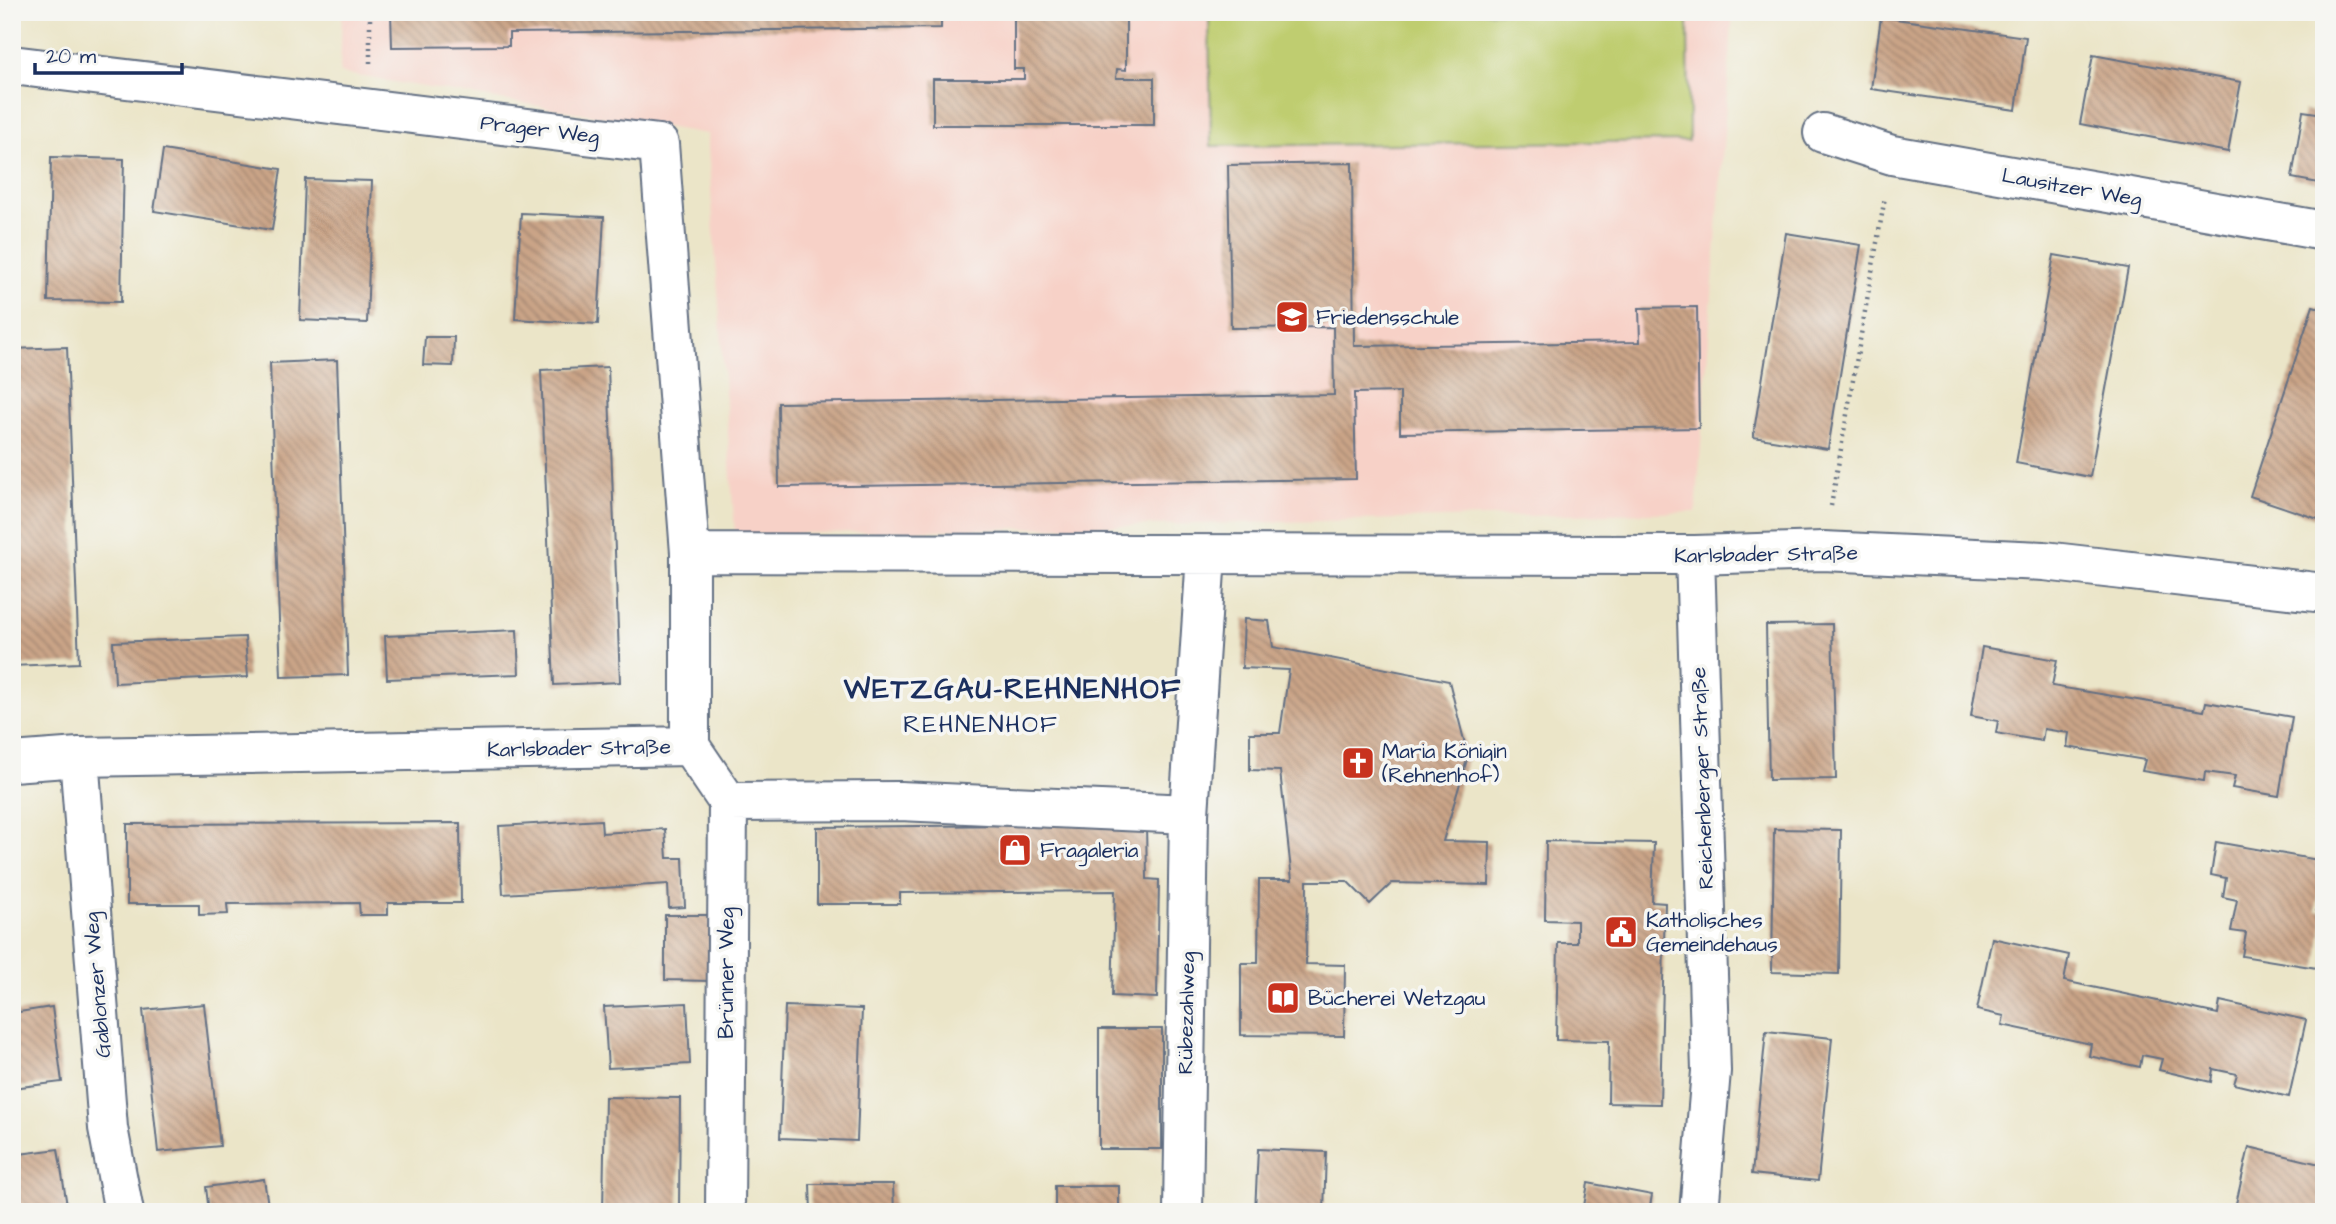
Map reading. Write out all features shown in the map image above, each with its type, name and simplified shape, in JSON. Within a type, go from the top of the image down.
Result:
[{"type":"street","name":"Prager Weg","points":[[12,65],[659,144],[690,553]]},
{"type":"street","name":"Lausitzer Weg","points":[[1823,133],[1892,155],[2324,231]]},
{"type":"street","name":"Karlsbader Straße","points":[[12,762],[79,757],[690,746],[690,553],[1695,555],[1823,551],[2044,561],[2324,593]]},
{"type":"street","points":[[690,746],[727,802],[900,801],[1189,814],[1206,555]]},
{"type":"street","name":"Reichenberger Straße","points":[[1695,555],[1711,1071],[1699,1212]]},
{"type":"street","name":"Gablonzer Weg","points":[[79,757],[108,1128],[124,1212]]},
{"type":"street","name":"Brünner Weg","points":[[725,1212],[727,802]]},
{"type":"street","name":"Rübezahlweg","points":[[1183,1212],[1189,814]]},
{"type":"path","points":[[370,12],[370,107]]},
{"type":"path","points":[[1823,551],[1892,155]]},
{"type":"shaded area","points":[[342,12],[1733,12],[1696,512],[735,535],[707,134],[340,73]]},
{"type":"green space","points":[[1209,12],[1688,12],[1689,141],[1211,146]]},
{"type":"building","points":[[391,12],[941,12],[941,28],[509,33],[509,46],[392,47]]},
{"type":"building","points":[[1014,12],[1126,12],[1126,70],[1117,69],[1116,78],[1154,78],[1154,125],[933,125],[933,79],[1024,79],[1024,69],[1014,69]]},
{"type":"building","points":[[1881,17],[2026,37],[2016,110],[1871,89]]},
{"type":"building","points":[[2093,55],[2241,82],[2228,152],[2080,124]]},
{"type":"building","points":[[2303,111],[2324,114],[2324,184],[2292,178]]},
{"type":"building","points":[[163,150],[281,169],[272,230],[154,211]]},
{"type":"building","points":[[51,157],[124,159],[121,302],[48,301]]},
{"type":"building","name":"Friedensschule","points":[[1352,163],[1354,346],[1640,342],[1639,308],[1697,307],[1699,428],[1400,433],[1400,392],[1354,393],[1356,479],[779,487],[778,403],[1334,395],[1333,327],[1231,328],[1228,165]]},
{"type":"building","points":[[305,179],[372,181],[367,323],[300,320]]},
{"type":"building","points":[[521,213],[604,217],[598,324],[515,319]]},
{"type":"building","points":[[1786,233],[1861,245],[1828,449],[1753,437]]},
{"type":"building","points":[[2054,255],[2128,268],[2090,477],[2016,463]]},
{"type":"building","points":[[2313,306],[2324,309],[2324,521],[2250,496]]},
{"type":"building","points":[[425,337],[454,337],[453,366],[423,365]]},
{"type":"building","points":[[67,347],[79,663],[12,666],[12,349]]},
{"type":"building","points":[[337,360],[348,675],[281,677],[270,363]]},
{"type":"building","points":[[608,367],[620,682],[554,685],[541,370]]},
{"type":"building","name":"Maria Königin (Rehnenhof)","points":[[1244,619],[1269,621],[1273,647],[1449,681],[1468,756],[1443,841],[1490,842],[1489,885],[1392,883],[1370,904],[1347,881],[1307,881],[1306,964],[1345,965],[1344,1036],[1241,1035],[1241,963],[1258,963],[1259,880],[1292,880],[1280,771],[1250,770],[1250,733],[1280,733],[1289,670],[1242,668]]},
{"type":"building","points":[[1832,624],[1836,779],[1769,780],[1766,625]]},
{"type":"building","points":[[517,630],[519,674],[387,679],[385,636]]},
{"type":"building","points":[[245,637],[248,677],[115,683],[113,642]]},
{"type":"building","points":[[1982,647],[2057,660],[2052,686],[2204,711],[2206,702],[2292,717],[2279,796],[2232,788],[2235,776],[2205,772],[2204,781],[2142,771],[2145,760],[2067,747],[2069,733],[2044,729],[2042,741],[1996,733],[1998,721],[1971,716]]},
{"type":"building","points":[[601,820],[602,833],[665,829],[667,858],[683,858],[685,907],[669,908],[668,884],[503,894],[499,826]]},
{"type":"building","points":[[460,823],[461,903],[388,903],[388,915],[360,915],[359,903],[227,904],[228,914],[199,915],[199,904],[127,904],[127,824]]},
{"type":"building","points":[[1146,824],[1147,879],[1159,880],[1157,998],[1112,996],[1115,891],[900,893],[900,904],[817,904],[817,827]]},
{"type":"building","points":[[1774,829],[1841,830],[1839,974],[1772,972]]},
{"type":"building","name":"Katholisches Gemeindehaus","points":[[1546,841],[1654,843],[1652,902],[1665,903],[1660,1104],[1608,1103],[1609,1041],[1556,1040],[1558,943],[1577,943],[1577,921],[1545,920]]},
{"type":"building","points":[[2216,842],[2324,861],[2316,911],[2324,912],[2317,968],[2242,956],[2246,933],[2231,931],[2237,900],[2223,897],[2226,878],[2211,875]]},
{"type":"building","points":[[665,915],[710,915],[711,981],[665,980]]},
{"type":"building","points":[[1992,938],[2069,955],[2064,981],[2218,1014],[2220,1001],[2306,1020],[2289,1097],[2234,1084],[2237,1074],[2213,1069],[2211,1082],[2159,1070],[2162,1059],[2142,1055],[2140,1067],[2089,1056],[2091,1044],[2002,1025],[2004,1016],[1977,1010]]},
{"type":"building","points":[[687,1003],[690,1064],[608,1068],[604,1007]]},
{"type":"building","points":[[204,1004],[220,1146],[158,1152],[143,1010]]},
{"type":"building","points":[[785,1006],[862,1009],[857,1141],[780,1138]]},
{"type":"building","points":[[52,1007],[62,1082],[12,1088],[12,1013]]},
{"type":"building","points":[[1099,1029],[1162,1029],[1162,1149],[1099,1149]]},
{"type":"building","points":[[1766,1031],[1832,1038],[1818,1181],[1752,1174]]},
{"type":"building","points":[[605,1097],[680,1098],[679,1212],[603,1212]]},
{"type":"building","points":[[2249,1147],[2324,1165],[2324,1212],[2251,1212],[2235,1208]]},
{"type":"building","points":[[58,1149],[68,1212],[12,1212],[12,1155]]},
{"type":"building","points":[[1258,1149],[1326,1152],[1324,1212],[1255,1212]]},
{"type":"building","points":[[264,1179],[269,1212],[209,1212],[206,1187]]},
{"type":"building","points":[[1588,1183],[1652,1195],[1649,1212],[1583,1212]]},
{"type":"building","points":[[810,1184],[893,1184],[894,1212],[811,1212]]},
{"type":"building","points":[[1055,1186],[1119,1186],[1119,1212],[1055,1212]]},
{"type":"place","name":"Friedensschule","points":[[1292,317]]},
{"type":"place","name":"Maria Königin (Rehnenhof)","points":[[1358,763]]},
{"type":"place","name":"Fragaleria","points":[[1015,850]]},
{"type":"place","name":"Katholisches Gemeindehaus","points":[[1621,932]]},
{"type":"place","name":"Bücherei Wetzgau","points":[[1283,998]]},
{"type":"district","name":"WETZGAU-REHNENHOF","points":[[1013,688]]},
{"type":"district","name":"REHNENHOF","points":[[981,724]]}]
